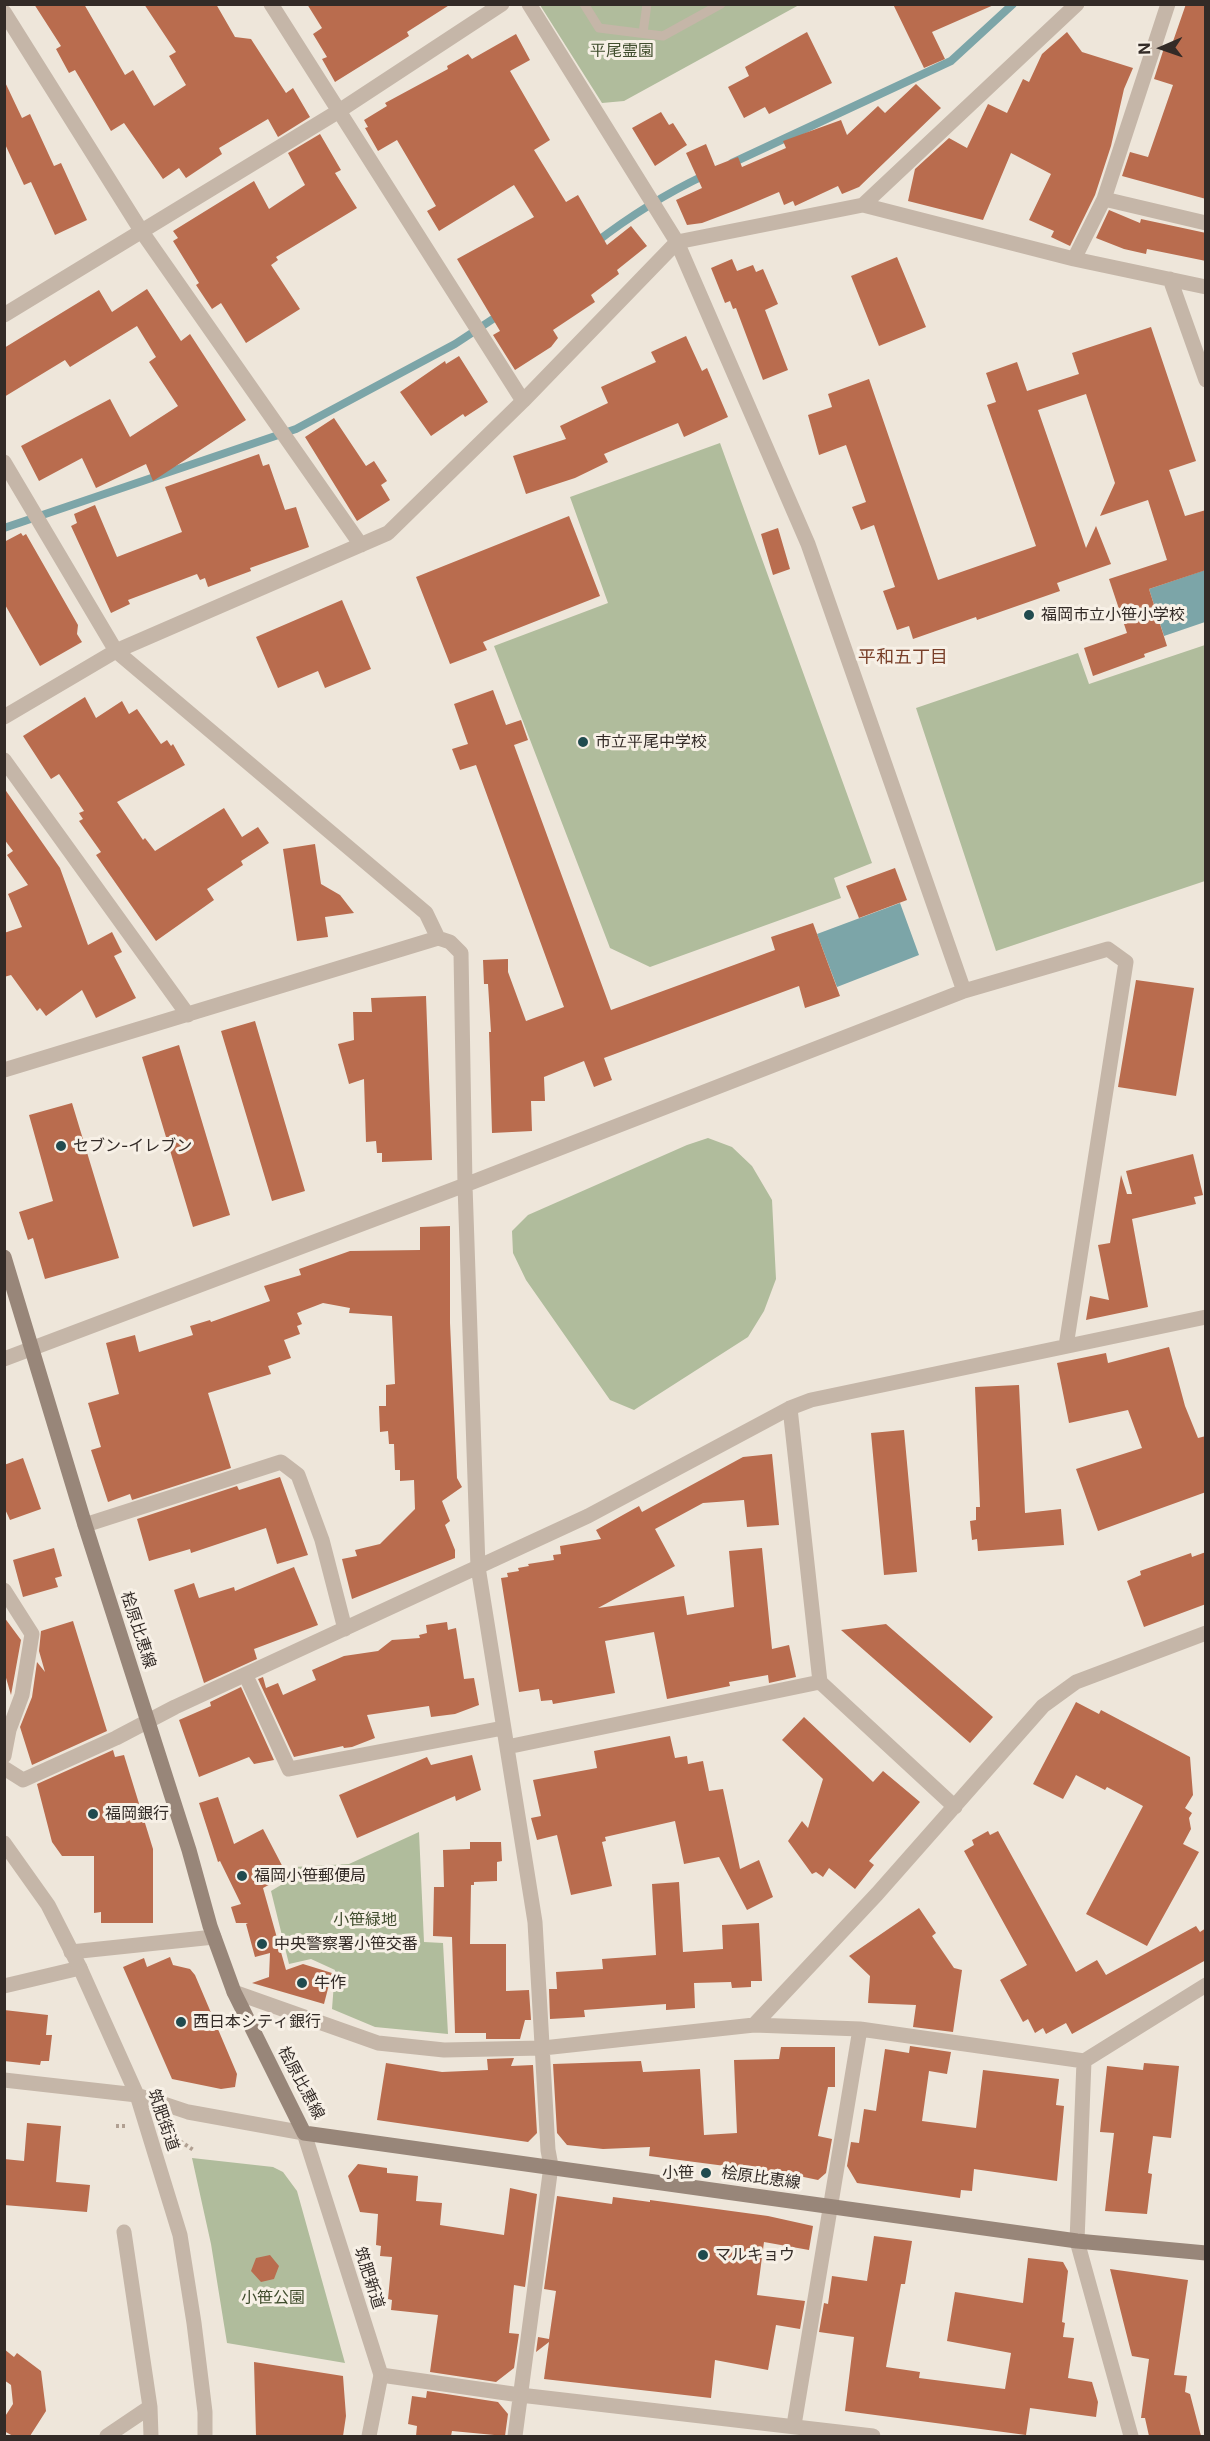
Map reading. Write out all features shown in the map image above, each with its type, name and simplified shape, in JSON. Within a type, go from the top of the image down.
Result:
[{"type":"main road","name":"桧原比恵線","points":[[4,1257],[214,1937],[234,1992],[304,2133],[1077,2241],[1206,2253]]},
{"type":"street","points":[[272,4],[522,401]]},
{"type":"street","points":[[4,315],[339,111],[502,4]]},
{"type":"street","points":[[529,4],[678,242],[808,544],[964,991]]},
{"type":"street","points":[[862,205],[1077,4]]},
{"type":"street","points":[[1074,259],[1104,199],[1168,4]]},
{"type":"street","points":[[4,12],[142,232],[361,545]]},
{"type":"street","points":[[1104,199],[1206,223]]},
{"type":"street","points":[[4,717],[116,651],[388,533],[678,242],[862,205],[1074,259],[1206,287]]},
{"type":"street","points":[[1170,279],[1206,380]]},
{"type":"street","points":[[4,462],[116,651],[426,913],[438,938]]},
{"type":"street","points":[[4,760],[188,1015]]},
{"type":"street","points":[[4,1070],[438,938],[450,942],[461,953],[465,1185],[478,1567],[535,1922],[548,2151],[551,2166],[515,2436]]},
{"type":"street","points":[[4,1359],[33,1346],[465,1185],[964,991],[1108,949],[1126,962],[1066,1346]]},
{"type":"street","points":[[4,1768],[23,1780],[588,1516],[790,1408],[811,1400],[1206,1317]]},
{"type":"street","points":[[790,1408],[820,1682],[955,1807]]},
{"type":"street","points":[[85,1525],[281,1461],[298,1475],[322,1540],[345,1629]]},
{"type":"street","points":[[4,1590],[32,1634],[22,1695],[9,1731],[4,1756]]},
{"type":"street","points":[[754,2025],[955,1807],[1043,1706],[1076,1682],[1206,1633]]},
{"type":"street","points":[[246,1676],[289,1769],[503,1728]]},
{"type":"street","points":[[507,1747],[820,1682]]},
{"type":"street","name":"筑肥街道","points":[[4,1843],[48,1905],[80,1968],[136,2095],[180,2235],[195,2323],[205,2412],[205,2436]]},
{"type":"street","points":[[71,1952],[214,1937]]},
{"type":"street","points":[[4,1986],[80,1968]]},
{"type":"street","points":[[234,1992],[378,2043],[444,2050],[543,2048],[754,2025],[860,2029],[1084,2061],[1206,1985]]},
{"type":"street","points":[[794,2425],[860,2029]]},
{"type":"street","points":[[1084,2061],[1077,2241],[1131,2436]]},
{"type":"street","points":[[4,2079],[136,2095],[188,2112],[304,2133]]},
{"type":"street","name":"筑肥新道","points":[[304,2133],[381,2375],[369,2436]]},
{"type":"street","points":[[124,2232],[150,2407],[151,2436]]},
{"type":"street","points":[[381,2375],[520,2395],[794,2425],[873,2436]]},
{"type":"street","points":[[107,2436],[150,2407]]},
{"type":"lane","points":[[584,4],[599,28],[663,36],[721,4]]},
{"type":"lane","points":[[643,33],[647,4]]},
{"type":"path","points":[[116,2127],[129,2126]]},
{"type":"path","points":[[174,2138],[195,2151]]},
{"type":"green space","name":"平尾霊園","points":[[540,5],[799,5],[624,101],[602,103]]},
{"type":"green space","points":[[720,443],[872,863],[834,878],[841,898],[650,967],[610,948],[494,646],[608,603],[570,497]]},
{"type":"green space","points":[[1205,645],[1205,881],[996,951],[916,708],[1078,653],[1089,684]]},
{"type":"green space","points":[[708,1138],[732,1147],[752,1166],[772,1200],[776,1279],[764,1311],[748,1337],[634,1410],[610,1400],[526,1280],[513,1253],[512,1231],[528,1215],[687,1145]]},
{"type":"green space","name":"小笹緑地","points":[[419,1832],[424,1942],[443,1943],[448,2034],[375,2027],[332,2009],[335,1970],[311,1959],[289,1964],[271,1891],[291,1879],[293,1867],[349,1864]]},
{"type":"green space","name":"小笹公園","points":[[192,2158],[273,2167],[283,2172],[297,2191],[345,2363],[227,2343],[211,2244]]},
{"type":"water","points":[[1205,570],[1205,622],[1164,636],[1149,589]]},
{"type":"water","points":[[900,903],[919,955],[837,987],[817,934]]},
{"type":"building","points":[[34,4],[84,4],[125,75],[133,70],[154,106],[186,85],[169,56],[176,52],[144,4],[216,4],[235,37],[251,39],[286,93],[293,88],[310,117],[278,137],[268,119],[219,148],[222,154],[186,178],[179,168],[163,179],[124,123],[111,131],[75,70],[69,73],[56,49],[61,46]]},
{"type":"building","points":[[307,4],[451,4],[407,32],[409,36],[335,82],[322,59],[327,57],[313,34],[322,28]]},
{"type":"building","points":[[893,4],[996,4],[932,32],[945,59],[924,68]]},
{"type":"building","points":[[1186,4],[1206,4],[1206,199],[1122,176],[1130,152],[1148,157],[1173,85],[1154,79],[1164,48],[1170,50]]},
{"type":"building","points":[[807,32],[832,83],[769,114],[765,107],[744,118],[728,87],[749,76],[745,67]]},
{"type":"building","points":[[1067,32],[1082,52],[1133,68],[1124,89],[1111,146],[1095,195],[1070,246],[1051,237],[1054,231],[1029,220],[1051,174],[1011,153],[983,220],[908,201],[915,169],[949,138],[967,148],[988,104],[1007,113],[1023,79],[1029,82],[1042,54]]},
{"type":"building","points":[[516,34],[530,60],[510,71],[550,140],[534,150],[566,202],[578,195],[607,245],[631,226],[647,246],[617,270],[619,274],[591,295],[595,302],[553,330],[558,338],[551,347],[515,370],[493,335],[500,331],[457,259],[534,217],[514,185],[439,231],[427,211],[436,206],[397,140],[378,151],[365,128],[368,127],[364,120],[387,106],[385,103],[448,69],[447,66],[468,54],[472,59]]},
{"type":"building","points":[[4,80],[22,118],[30,114],[54,166],[61,163],[87,220],[55,235],[31,182],[24,185],[4,142]]},
{"type":"building","points":[[916,84],[941,108],[859,187],[842,194],[838,186],[795,206],[793,201],[784,205],[779,192],[702,223],[687,225],[676,200],[702,188],[686,153],[706,144],[715,166],[738,157],[742,167],[786,148],[783,141],[841,120],[847,135],[878,106],[885,113]]},
{"type":"building","points":[[661,112],[669,125],[673,123],[687,145],[655,166],[632,128]]},
{"type":"building","points":[[320,134],[341,170],[335,173],[357,208],[276,257],[278,260],[271,265],[300,309],[246,343],[221,303],[212,309],[196,285],[199,283],[173,241],[178,238],[173,231],[254,181],[269,209],[305,185],[288,153]]},
{"type":"building","points":[[1109,210],[1140,223],[1141,219],[1206,233],[1206,261],[1147,249],[1146,254],[1124,249],[1096,238]]},
{"type":"building","points":[[897,257],[926,327],[879,346],[851,276]]},
{"type":"building","points":[[732,259],[737,271],[753,265],[756,272],[763,269],[778,304],[765,310],[788,370],[763,380],[736,308],[733,309],[730,301],[725,303],[711,268]]},
{"type":"building","points":[[147,289],[181,341],[190,334],[246,420],[153,481],[146,464],[96,488],[82,458],[39,481],[21,446],[110,399],[130,437],[178,406],[149,362],[156,357],[137,326],[70,367],[65,360],[4,397],[4,348],[99,290],[112,312]]},
{"type":"building","points":[[1151,327],[1196,461],[1169,470],[1185,516],[1206,510],[1206,570],[1149,589],[1167,646],[1144,654],[1145,657],[1093,676],[1084,648],[1127,633],[1109,579],[1167,560],[1148,500],[1100,516],[1115,483],[1086,394],[1038,410],[1086,548],[1096,526],[1111,564],[1057,583],[1060,591],[977,620],[976,617],[913,639],[909,626],[897,630],[883,591],[895,587],[874,525],[861,530],[852,507],[866,502],[846,445],[819,455],[808,415],[832,407],[828,394],[869,379],[938,580],[1036,546],[987,405],[996,402],[986,373],[1017,362],[1027,391],[1079,374],[1072,353]]},
{"type":"building","points":[[686,336],[702,371],[707,368],[728,417],[684,437],[678,423],[604,454],[608,462],[575,478],[526,494],[513,456],[566,439],[560,426],[608,403],[601,387],[656,362],[651,352]]},
{"type":"building","points":[[459,356],[488,402],[465,417],[463,414],[431,436],[400,392],[445,361],[446,364]]},
{"type":"building","points":[[334,418],[366,466],[374,461],[387,481],[381,485],[390,500],[357,521],[305,437]]},
{"type":"building","points":[[259,454],[263,466],[269,464],[285,510],[296,507],[309,547],[250,568],[251,571],[208,587],[205,578],[200,580],[197,574],[128,600],[130,604],[111,613],[71,526],[77,523],[74,514],[95,505],[117,557],[182,532],[165,487]]},
{"type":"building","points":[[569,516],[600,596],[483,642],[487,650],[450,664],[416,577]]},
{"type":"building","points":[[778,528],[790,569],[773,575],[761,534]]},
{"type":"building","points":[[21,533],[23,536],[26,534],[78,625],[77,634],[82,642],[40,666],[4,603],[4,542]]},
{"type":"building","points":[[342,600],[371,669],[325,688],[318,671],[278,688],[256,637]]},
{"type":"building","points":[[493,690],[506,725],[521,720],[528,740],[514,745],[611,1010],[775,950],[771,937],[813,923],[840,996],[805,1008],[799,986],[604,1058],[612,1080],[594,1087],[584,1061],[544,1077],[545,1101],[531,1101],[532,1131],[492,1133],[489,1032],[491,1032],[488,984],[484,984],[483,960],[508,959],[508,972],[526,1021],[564,1007],[476,765],[460,770],[452,749],[468,744],[454,704]]},
{"type":"building","points":[[85,697],[96,718],[122,701],[129,714],[137,709],[161,744],[167,740],[171,746],[173,744],[185,765],[117,802],[143,840],[145,838],[155,851],[224,808],[242,837],[258,827],[269,843],[241,861],[243,865],[207,889],[214,900],[156,941],[96,855],[101,852],[79,821],[83,819],[79,813],[84,811],[59,774],[51,779],[23,736]]},
{"type":"building","points":[[4,788],[60,868],[88,945],[112,932],[122,952],[114,956],[136,998],[96,1018],[82,990],[46,1016],[40,1008],[37,1011],[11,975],[4,977],[4,933],[22,927],[8,894],[28,885],[7,855],[13,851],[4,839]]},
{"type":"building","points":[[315,844],[321,884],[340,895],[354,913],[325,917],[328,937],[297,941],[283,849]]},
{"type":"building","points":[[895,868],[907,900],[859,918],[846,886]]},
{"type":"building","points":[[1136,980],[1194,988],[1176,1096],[1118,1087]]},
{"type":"building","points":[[426,996],[432,1160],[382,1162],[382,1153],[377,1153],[376,1141],[366,1142],[364,1079],[349,1084],[338,1044],[354,1040],[353,1012],[372,1012],[371,998]]},
{"type":"building","points":[[255,1021],[305,1191],[272,1201],[221,1031]]},
{"type":"building","points":[[179,1045],[230,1215],[193,1227],[142,1057]]},
{"type":"building","points":[[72,1103],[119,1258],[45,1279],[33,1238],[28,1240],[19,1212],[53,1201],[29,1115]]},
{"type":"building","points":[[1193,1154],[1203,1195],[1194,1197],[1196,1204],[1132,1219],[1148,1307],[1086,1320],[1090,1296],[1109,1300],[1098,1245],[1110,1243],[1121,1175],[1127,1194],[1132,1194],[1126,1171]]},
{"type":"building","points":[[450,1226],[450,1323],[457,1478],[462,1487],[442,1501],[450,1521],[445,1525],[455,1550],[455,1558],[352,1599],[342,1559],[357,1556],[355,1550],[380,1544],[415,1509],[414,1480],[400,1481],[400,1470],[395,1470],[394,1444],[389,1444],[388,1431],[380,1432],[379,1406],[386,1406],[386,1385],[395,1384],[392,1316],[349,1313],[350,1308],[323,1303],[297,1313],[302,1324],[297,1326],[300,1334],[284,1340],[291,1358],[268,1366],[271,1374],[208,1393],[231,1468],[132,1500],[130,1494],[108,1502],[91,1450],[101,1447],[88,1403],[119,1394],[106,1343],[135,1335],[139,1352],[193,1335],[190,1326],[210,1320],[211,1322],[270,1301],[264,1286],[301,1275],[299,1269],[350,1251],[420,1250],[420,1227]]},
{"type":"building","points":[[1169,1347],[1185,1406],[1198,1438],[1206,1436],[1206,1492],[1098,1531],[1076,1469],[1142,1448],[1128,1410],[1069,1423],[1057,1363],[1106,1353],[1108,1363]]},
{"type":"building","points":[[1019,1385],[1025,1513],[1061,1509],[1064,1545],[978,1551],[977,1539],[972,1540],[970,1521],[976,1520],[976,1507],[980,1507],[975,1387]]},
{"type":"building","points":[[904,1430],[917,1572],[884,1575],[871,1433]]},
{"type":"building","points":[[772,1454],[779,1525],[747,1527],[744,1500],[703,1503],[655,1529],[675,1566],[598,1608],[684,1596],[687,1615],[734,1607],[729,1551],[762,1548],[772,1649],[789,1645],[796,1677],[769,1683],[768,1675],[729,1682],[730,1686],[667,1699],[654,1632],[605,1641],[615,1693],[553,1704],[552,1700],[541,1701],[539,1689],[519,1692],[501,1578],[508,1577],[507,1573],[519,1571],[518,1568],[529,1566],[528,1564],[554,1560],[553,1555],[561,1554],[560,1546],[601,1539],[596,1530],[639,1506],[642,1512],[743,1457]]},
{"type":"building","points":[[23,1458],[41,1509],[10,1520],[4,1507],[4,1465]]},
{"type":"building","points":[[280,1477],[308,1555],[277,1564],[266,1528],[191,1553],[190,1549],[149,1561],[137,1519],[237,1486],[239,1490]]},
{"type":"building","points":[[54,1548],[62,1576],[55,1578],[58,1587],[23,1597],[13,1560]]},
{"type":"building","points":[[1206,1552],[1206,1604],[1144,1627],[1127,1581],[1141,1575],[1140,1571],[1191,1553],[1192,1557]]},
{"type":"building","points":[[294,1567],[318,1625],[254,1649],[257,1659],[204,1683],[174,1590],[194,1583],[199,1598],[234,1587],[235,1591]]},
{"type":"building","points":[[4,1617],[21,1640],[11,1695],[4,1671]]},
{"type":"building","points":[[73,1621],[107,1731],[32,1765],[20,1727],[32,1697],[37,1662],[45,1672],[39,1651],[41,1631]]},
{"type":"building","points":[[447,1622],[448,1630],[456,1628],[464,1679],[474,1678],[479,1705],[455,1714],[431,1717],[429,1706],[367,1715],[375,1738],[352,1747],[344,1748],[343,1746],[294,1757],[258,1679],[263,1677],[266,1688],[278,1683],[283,1695],[316,1680],[312,1670],[344,1656],[378,1651],[392,1640],[420,1638],[419,1635],[427,1633],[426,1625]]},
{"type":"building","points":[[886,1624],[993,1717],[970,1743],[841,1630]]},
{"type":"building","points":[[241,1687],[274,1760],[254,1764],[249,1757],[199,1777],[179,1720],[211,1706],[210,1702]]},
{"type":"building","points":[[1076,1702],[1099,1714],[1101,1710],[1190,1757],[1193,1795],[1185,1808],[1192,1813],[1189,1818],[1191,1829],[1183,1844],[1199,1852],[1147,1946],[1086,1914],[1143,1806],[1107,1787],[1105,1790],[1076,1775],[1063,1799],[1033,1784]]},
{"type":"building","points":[[804,1717],[873,1782],[883,1771],[920,1802],[869,1861],[874,1865],[855,1889],[829,1868],[823,1877],[816,1872],[812,1874],[788,1841],[802,1821],[808,1828],[823,1779],[782,1740]]},
{"type":"building","points":[[670,1736],[675,1758],[687,1756],[688,1764],[703,1761],[709,1791],[723,1789],[740,1869],[759,1860],[773,1897],[747,1910],[719,1857],[684,1864],[675,1821],[605,1837],[606,1841],[602,1842],[612,1886],[571,1895],[557,1835],[537,1840],[531,1818],[541,1816],[533,1780],[597,1768],[594,1751]]},
{"type":"building","name":"福岡銀行","points":[[113,1750],[115,1757],[124,1755],[153,1849],[153,1923],[101,1923],[101,1912],[94,1913],[94,1856],[62,1856],[52,1842],[37,1784]]},
{"type":"building","points":[[472,1755],[481,1790],[456,1801],[455,1796],[357,1838],[339,1795],[427,1757],[431,1765]]},
{"type":"building","points":[[218,1797],[234,1844],[263,1829],[287,1875],[263,1888],[286,1970],[303,1964],[332,1973],[324,2004],[252,1983],[269,1977],[270,1953],[255,1957],[246,1924],[248,1923],[236,1923],[231,1907],[241,1904],[220,1861],[218,1862],[199,1803]]},
{"type":"building","points":[[988,1831],[990,1835],[998,1831],[1076,1972],[1097,1960],[1106,1975],[1196,1926],[1200,1932],[1206,1928],[1206,1960],[1072,2034],[1066,2023],[1046,2034],[1043,2028],[1035,2033],[1028,2019],[1023,2022],[1000,1980],[1027,1965],[964,1851],[974,1845],[972,1840]]},
{"type":"building","points":[[470,1842],[501,1842],[502,1861],[497,1862],[497,1881],[474,1882],[474,1885],[471,1885],[470,1944],[506,1944],[506,1991],[529,1990],[531,2020],[525,2020],[520,2039],[486,2039],[486,2033],[455,2033],[452,1937],[433,1936],[434,1887],[444,1887],[443,1850],[470,1849]]},
{"type":"building","points":[[679,1882],[683,1952],[723,1949],[722,1925],[759,1923],[762,1981],[751,1981],[751,1987],[732,1988],[731,1982],[694,1983],[695,2008],[666,2010],[666,2004],[584,2010],[585,2017],[550,2019],[549,1989],[557,1989],[556,1972],[603,1969],[602,1959],[656,1955],[652,1884]]},
{"type":"building","points":[[919,1908],[936,1933],[932,1936],[954,1968],[962,1970],[953,2032],[913,2027],[916,2005],[868,2003],[870,1976],[849,1956]]},
{"type":"building","name":"西日本シティ銀行","points":[[170,1957],[173,1965],[190,1969],[195,1975],[237,2074],[235,2087],[221,2089],[172,2079],[123,1967],[144,1958],[147,1967]]},
{"type":"building","points":[[4,2010],[48,2015],[46,2035],[52,2035],[49,2061],[41,2061],[40,2065],[4,2061]]},
{"type":"building","points":[[910,2046],[951,2052],[947,2074],[929,2071],[922,2121],[976,2128],[983,2070],[1059,2079],[1056,2105],[1064,2106],[1057,2181],[974,2169],[972,2191],[961,2190],[960,2198],[857,2183],[847,2166],[851,2142],[859,2143],[864,2109],[876,2111],[885,2049],[909,2053]]},
{"type":"building","points":[[781,2047],[835,2047],[835,2087],[828,2087],[818,2136],[832,2139],[826,2173],[818,2180],[649,2156],[650,2147],[603,2149],[567,2145],[557,2133],[553,2064],[641,2061],[643,2072],[700,2069],[704,2135],[737,2133],[734,2060],[779,2059]]},
{"type":"building","points":[[514,2058],[511,2066],[533,2065],[537,2133],[528,2142],[377,2120],[386,2063],[442,2072],[488,2070],[487,2059]]},
{"type":"building","points":[[1144,2063],[1179,2066],[1171,2138],[1153,2136],[1148,2173],[1152,2174],[1147,2214],[1105,2211],[1114,2133],[1100,2132],[1107,2066],[1143,2070]]},
{"type":"building","points":[[27,2123],[61,2126],[56,2182],[90,2185],[87,2212],[4,2205],[4,2159],[24,2161]]},
{"type":"building","points":[[358,2164],[387,2168],[387,2173],[418,2176],[416,2201],[442,2203],[440,2225],[504,2235],[510,2188],[537,2194],[525,2287],[514,2285],[509,2333],[519,2334],[514,2368],[496,2382],[430,2372],[438,2315],[391,2310],[392,2300],[388,2299],[392,2257],[380,2256],[381,2246],[376,2245],[378,2214],[360,2212],[348,2176]]},
{"type":"building","points":[[557,2196],[612,2204],[613,2197],[650,2202],[650,2200],[768,2216],[813,2226],[809,2250],[764,2242],[757,2295],[805,2301],[800,2329],[776,2325],[768,2370],[715,2360],[711,2398],[544,2379],[549,2342],[536,2352],[538,2337],[549,2339],[556,2291],[544,2289]]},
{"type":"building","points":[[874,2236],[912,2241],[905,2284],[901,2284],[886,2367],[920,2372],[919,2378],[1005,2389],[1011,2353],[947,2341],[955,2292],[1023,2303],[1028,2258],[1063,2262],[1068,2271],[1062,2322],[1065,2323],[1063,2337],[1074,2338],[1068,2378],[1092,2382],[1098,2402],[1096,2417],[1030,2408],[1026,2435],[845,2411],[854,2337],[819,2332],[824,2303],[828,2304],[832,2276],[867,2281]]},
{"type":"building","points":[[270,2255],[279,2266],[274,2279],[261,2282],[251,2271],[256,2258]]},
{"type":"building","points":[[1110,2269],[1188,2280],[1174,2375],[1187,2376],[1185,2392],[1190,2394],[1201,2436],[1149,2436],[1145,2418],[1141,2418],[1149,2359],[1132,2356]]},
{"type":"building","points":[[4,2349],[14,2357],[17,2353],[41,2371],[46,2411],[30,2436],[13,2436],[4,2431],[4,2418],[13,2404],[11,2385],[4,2380]]},
{"type":"building","points":[[254,2362],[343,2376],[346,2416],[343,2436],[256,2436]]},
{"type":"building","points":[[427,2391],[498,2402],[508,2414],[505,2436],[452,2431],[451,2436],[416,2436],[417,2426],[408,2424],[412,2396],[426,2398]]},
{"type":"waterway","points":[[732,163],[951,61],[1013,4]]},
{"type":"waterway","points":[[595,243],[648,206],[705,175]]},
{"type":"waterway","points":[[4,528],[296,429],[455,344],[499,315]]},
{"type":"place","name":"福岡市立小笹小学校","points":[[1029,615]]},
{"type":"place","name":"市立平尾中学校","points":[[583,742]]},
{"type":"place","name":"セブン-イレブン","points":[[61,1146]]},
{"type":"place","name":"福岡銀行","points":[[93,1814]]},
{"type":"place","name":"福岡小笹郵便局","points":[[242,1876]]},
{"type":"place","name":"中央警察署小笹交番","points":[[262,1944]]},
{"type":"place","name":"牛作","points":[[302,1983]]},
{"type":"place","name":"西日本シティ銀行","points":[[181,2022]]},
{"type":"place","name":"小笹","points":[[706,2173]]},
{"type":"place","name":"マルキョウ","points":[[703,2255]]},
{"type":"district","name":"平和五丁目","points":[[903,658]]}]
